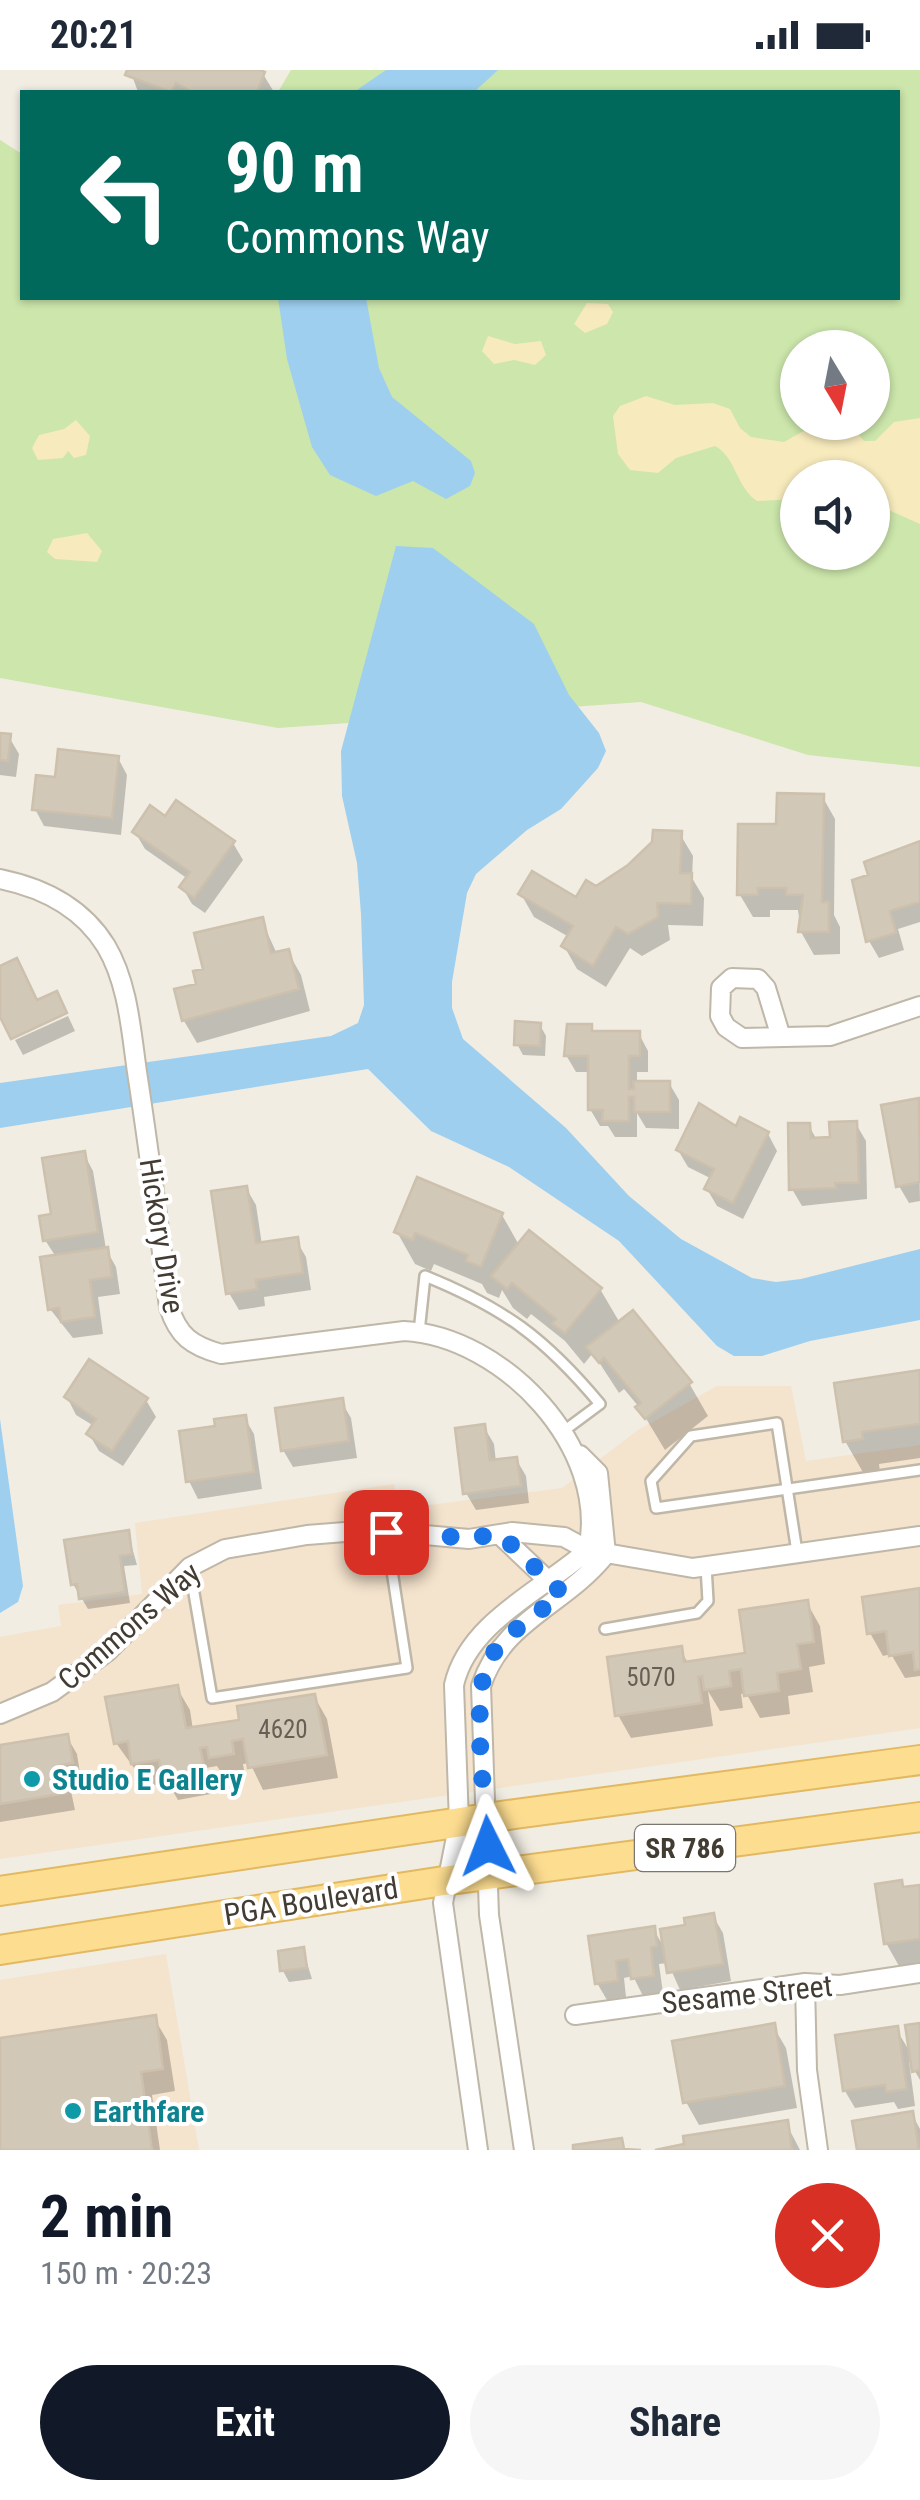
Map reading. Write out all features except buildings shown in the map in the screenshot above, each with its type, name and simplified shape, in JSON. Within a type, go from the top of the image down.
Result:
[{"type":"main road","name":"PGA Boulevard","points":[[0,1891],[472,1820],[920,1760]]},
{"type":"main road","name":"PGA Boulevard","points":[[0,1950],[490,1874],[920,1818]]},
{"type":"street","name":"Hickory Drive","points":[[0,879],[34,887],[59,899],[96,932],[120,977],[174,1323],[196,1347],[220,1354],[419,1332],[448,1340],[508,1372],[574,1449],[586,1487],[596,1552]]},
{"type":"street","points":[[780,1034],[796,1038],[830,1036],[920,1006]]},
{"type":"street","name":"Commons Way","points":[[0,1714],[52,1692],[108,1651],[190,1568],[225,1549],[308,1535],[386,1532],[469,1538],[500,1534],[564,1538],[596,1552],[653,1564],[706,1566],[920,1536]]},
{"type":"street","points":[[500,1534],[556,1588]]},
{"type":"street","points":[[478,2150],[442,1903],[472,1820],[481,1686],[491,1656],[596,1552]]},
{"type":"street","points":[[524,2150],[489,1916],[490,1874],[472,1820],[452,1702],[459,1664],[485,1628],[556,1588]]},
{"type":"street","name":"Sesame Street","points":[[575,2016],[804,1984],[840,1984],[920,1973]]},
{"type":"street","points":[[804,1984],[807,2070],[818,2150]]},
{"type":"lane","points":[[419,1332],[424,1276],[486,1301],[558,1354],[600,1404],[561,1433]]},
{"type":"lane","points":[[796,1552],[786,1489],[777,1423],[691,1436],[652,1481],[656,1508],[786,1489],[920,1470]]},
{"type":"lane","points":[[190,1568],[212,1698],[407,1668],[386,1532]]},
{"type":"lane","points":[[604,1629],[697,1613],[708,1601],[706,1566]]},
{"type":"shaded area","points":[[717,1386],[791,1386],[806,1461],[920,1445],[920,1728],[0,1859],[0,1637],[61,1626],[58,1605],[142,1594],[135,1523],[394,1484],[399,1509],[562,1488],[638,1430]]},
{"type":"shaded area","points":[[166,1954],[199,2150],[0,2150],[0,1980]]},
{"type":"green space","points":[[291,70],[920,70],[920,767],[808,755],[641,702],[278,728],[0,678],[0,140],[20,153],[20,300],[900,300],[900,90],[279,90]]},
{"type":"sand","points":[[587,303],[608,304],[613,312],[607,324],[585,333],[574,324]]},
{"type":"sand","points":[[488,336],[515,344],[541,341],[546,355],[535,365],[514,360],[494,364],[482,351]]},
{"type":"sand","points":[[646,396],[675,405],[713,403],[730,409],[740,428],[751,437],[784,442],[890,440],[890,426],[894,422],[920,418],[920,524],[890,511],[890,460],[780,460],[780,500],[757,501],[715,446],[676,458],[658,473],[630,470],[618,454],[613,416],[620,406]]},
{"type":"sand","points":[[76,420],[90,436],[86,455],[74,458],[68,451],[63,458],[38,460],[32,448],[39,435],[64,429]]},
{"type":"sand","points":[[87,533],[102,551],[97,562],[55,559],[47,552],[53,539]]},
{"type":"water","points":[[386,70],[498,70],[476,90],[357,90]]},
{"type":"water","points":[[278,300],[366,300],[379,368],[392,397],[471,461],[475,473],[470,486],[446,499],[413,481],[376,496],[330,475],[312,447],[287,359]]},
{"type":"water","points":[[396,546],[433,548],[534,624],[569,695],[599,733],[606,751],[598,768],[561,809],[527,830],[476,874],[467,893],[452,982],[452,1008],[463,1039],[566,1128],[629,1196],[681,1239],[752,1278],[776,1282],[801,1279],[920,1249],[920,1320],[810,1341],[762,1356],[734,1356],[717,1346],[619,1241],[509,1167],[431,1131],[368,1069],[0,1128],[0,1083],[331,1036],[358,1023],[364,1005],[361,914],[357,863],[342,796],[341,751]]},
{"type":"water","points":[[0,1419],[23,1586],[18,1602],[0,1613]]},
{"type":"place","name":"Studio E Gallery","points":[[32,1779]]},
{"type":"place","name":"Earthfare","points":[[73,2111]]},
{"type":"route","points":[[386,1532],[469,1538],[500,1534],[563,1594],[530,1617],[491,1656],[481,1686],[488,1846]]}]
